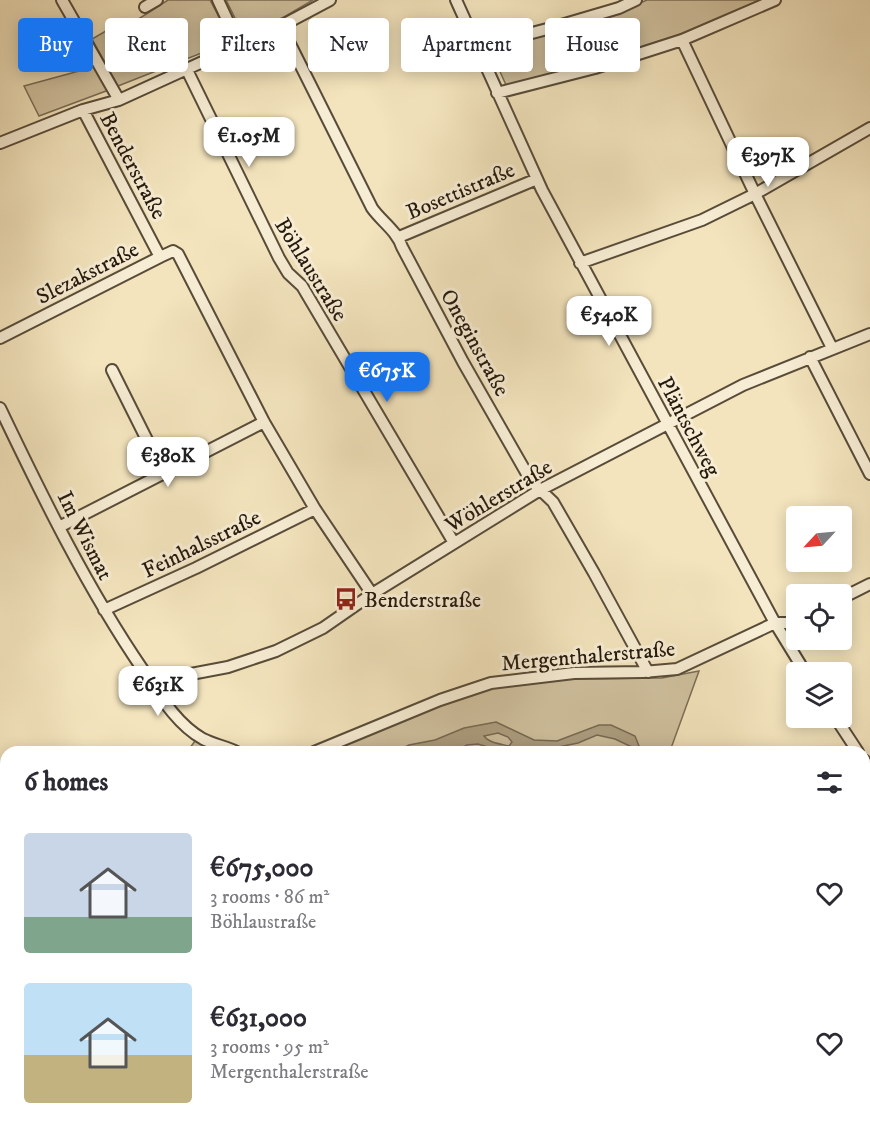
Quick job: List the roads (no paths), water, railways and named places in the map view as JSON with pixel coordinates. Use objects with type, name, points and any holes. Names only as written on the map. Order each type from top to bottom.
[{"type":"street","points":[[62,0],[119,100]]},
{"type":"street","points":[[145,7],[157,0]]},
{"type":"street","points":[[218,0],[226,18]]},
{"type":"street","points":[[296,18],[330,0]]},
{"type":"street","name":"Pläntschweg","points":[[456,0],[464,18]]},
{"type":"street","points":[[533,33],[619,8],[636,0]]},
{"type":"street","points":[[498,93],[595,68],[682,40],[775,0]]},
{"type":"street","points":[[682,40],[832,348]]},
{"type":"street","name":"Oneginstraße","points":[[296,56],[372,208],[380,220],[399,237],[402,247],[463,362],[531,481],[553,502],[648,672]]},
{"type":"street","points":[[0,143],[83,110],[119,100],[182,72]]},
{"type":"street","name":"Böhlaustraße","points":[[187,72],[279,258],[288,273],[302,286],[454,543]]},
{"type":"street","name":"Pläntschweg","points":[[489,72],[537,179],[580,263],[775,623],[799,662]]},
{"type":"street","name":"Benderstraße","points":[[83,110],[160,257]]},
{"type":"street","points":[[580,263],[702,220],[755,194],[870,128]]},
{"type":"street","name":"Bosettistraße","points":[[399,237],[537,179]]},
{"type":"street","points":[[160,257],[172,251],[178,254],[264,422],[315,509],[372,594]]},
{"type":"street","name":"Slezakstraße","points":[[0,338],[160,257]]},
{"type":"street","name":"Wöhlerstraße","points":[[146,675],[190,674],[228,667],[276,651],[323,628],[372,594],[540,490],[743,385],[870,334]]},
{"type":"street","points":[[810,357],[870,474]]},
{"type":"street","points":[[112,370],[164,474]]},
{"type":"street","name":"Im Wismat","points":[[0,408],[59,527],[104,610],[146,675]]},
{"type":"street","points":[[59,527],[264,422]]},
{"type":"street","name":"Feinhalsstraße","points":[[104,610],[196,568],[315,509]]},
{"type":"street","points":[[852,593],[870,584]]},
{"type":"street","name":"Mergenthalerstraße","points":[[329,746],[440,700],[490,683],[574,673],[648,672],[677,669],[775,623],[786,623]]},
{"type":"street","points":[[146,675],[173,713],[203,739],[221,746]]},
{"type":"street","points":[[842,728],[854,746]]},
{"type":"place","name":"Benderstraße","points":[[346,599]]}]
